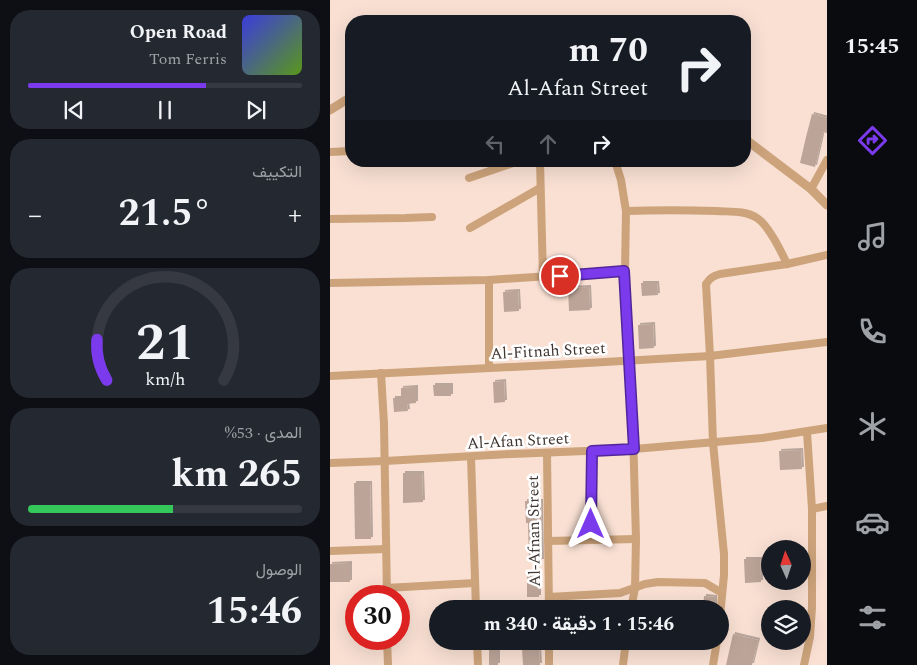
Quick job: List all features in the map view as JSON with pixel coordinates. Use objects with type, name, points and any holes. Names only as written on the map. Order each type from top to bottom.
[{"type":"street","points":[[330,110],[345,100]]},
{"type":"street","points":[[751,144],[811,189],[827,205]]},
{"type":"street","points":[[330,152],[345,151]]},
{"type":"street","points":[[811,189],[827,160]]},
{"type":"street","points":[[469,178],[501,167]]},
{"type":"street","points":[[540,167],[544,277]]},
{"type":"street","points":[[617,167],[626,211],[624,271],[634,449],[636,539],[632,600]]},
{"type":"street","points":[[470,228],[540,188]]},
{"type":"street","points":[[626,211],[677,209],[737,212],[752,215],[764,225],[787,264]]},
{"type":"street","points":[[330,219],[432,217]]},
{"type":"street","points":[[721,600],[724,554],[713,443],[706,284],[709,279],[720,274],[787,264],[827,255]]},
{"type":"street","points":[[330,283],[489,280],[624,271]]},
{"type":"street","points":[[489,280],[489,368]]},
{"type":"street","name":"Al-Fitnah Street","points":[[330,376],[710,356],[827,342]]},
{"type":"street","points":[[380,373],[384,424],[386,585]]},
{"type":"street","name":"Al-Afan Street","points":[[330,463],[385,462],[471,456],[634,449],[713,443],[827,428]]},
{"type":"street","points":[[804,665],[810,637],[812,608],[812,508],[807,432]]},
{"type":"street","points":[[591,539],[592,451]]},
{"type":"street","name":"Al-Afnan Street","points":[[547,453],[549,597]]},
{"type":"street","points":[[471,456],[476,600]]},
{"type":"street","points":[[812,508],[827,506]]},
{"type":"street","points":[[548,541],[636,539]]},
{"type":"street","points":[[330,550],[386,549]]},
{"type":"street","points":[[410,587],[475,583]]},
{"type":"street","points":[[549,597],[616,594],[650,583],[705,583],[722,593]]},
{"type":"street","points":[[387,650],[388,665]]},
{"type":"street","points":[[477,650],[478,665]]},
{"type":"street","points":[[549,650],[549,665]]},
{"type":"street","points":[[623,665],[625,650]]},
{"type":"street","points":[[713,665],[716,650]]},
{"type":"building","points":[[812,114],[827,118],[827,133],[823,132],[815,167],[800,163]]},
{"type":"building","points":[[641,283],[657,283],[658,295],[642,296]]},
{"type":"building","points":[[589,287],[590,310],[569,311],[568,288]]},
{"type":"building","points":[[518,291],[519,311],[504,312],[503,292]]},
{"type":"building","points":[[653,324],[654,348],[639,349],[638,325]]},
{"type":"building","points":[[504,381],[505,402],[494,403],[493,382]]},
{"type":"building","points":[[433,385],[451,385],[451,396],[434,396]]},
{"type":"building","points":[[416,387],[416,403],[407,404],[408,411],[394,412],[393,398],[401,398],[401,388]]},
{"type":"building","points":[[801,450],[802,469],[780,470],[779,451]]},
{"type":"building","points":[[403,473],[422,473],[423,502],[403,503]]},
{"type":"building","points":[[354,483],[370,483],[371,539],[355,539]]},
{"type":"building","points":[[525,501],[541,501],[542,561],[529,561],[528,523],[526,523]]},
{"type":"building","points":[[744,559],[760,559],[761,582],[745,583]]},
{"type":"building","points":[[350,563],[350,582],[330,582],[330,564]]},
{"type":"building","points":[[539,573],[539,597],[527,597],[527,574]]},
{"type":"building","points":[[704,596],[715,597],[715,600],[704,600]]},
{"type":"building","points":[[733,634],[758,640],[752,665],[726,665]]},
{"type":"building","points":[[489,650],[498,650],[498,665],[489,665]]},
{"type":"building","points":[[522,650],[539,650],[540,665],[523,665]]},
{"type":"route","points":[[560,276],[624,271],[634,449],[592,451],[591,524]]}]
